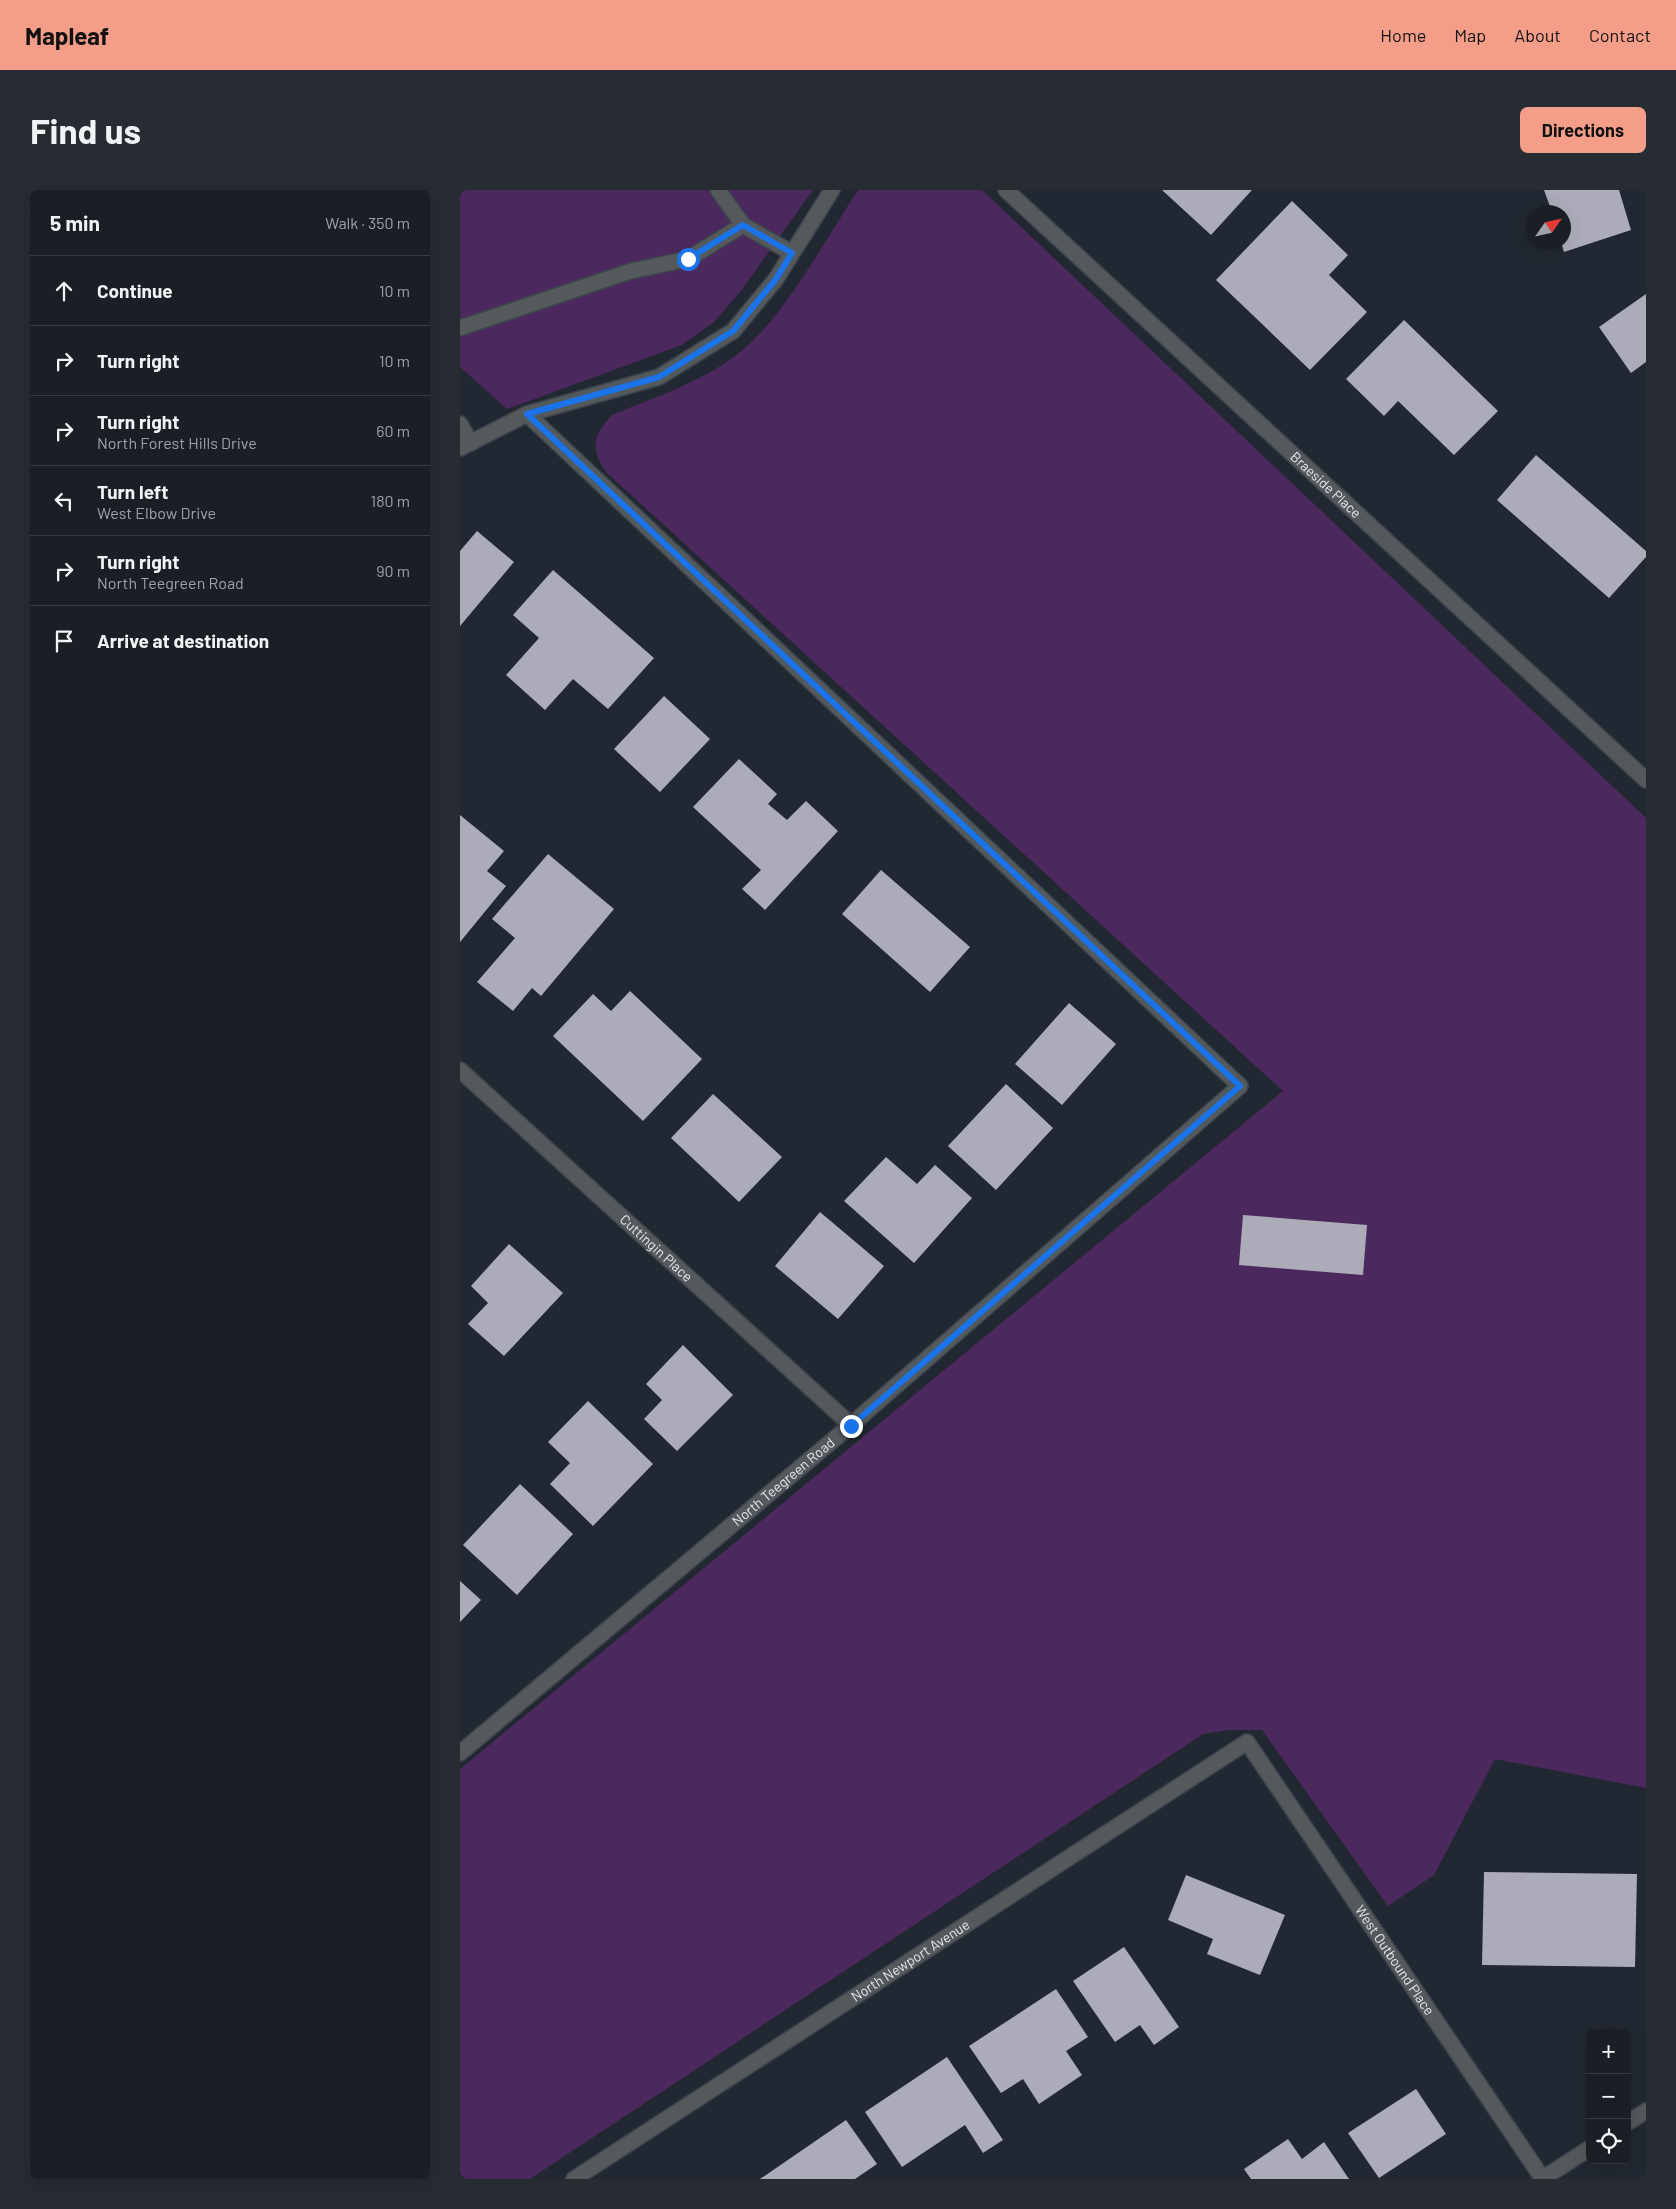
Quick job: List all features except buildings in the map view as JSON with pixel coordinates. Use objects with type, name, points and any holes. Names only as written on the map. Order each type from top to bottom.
[{"type":"street","points":[[718,190],[743,225],[792,253]]},
{"type":"street","points":[[460,424],[465,445],[527,414],[659,377],[733,331],[776,279],[832,190]]},
{"type":"street","name":"Braeside Place","points":[[1006,190],[1646,780]]},
{"type":"street","points":[[460,328],[631,271],[688,259],[743,225]]},
{"type":"street","name":"North Teegreen Road","points":[[460,1753],[851,1426],[1240,1086],[527,414]]},
{"type":"street","name":"Cuttingin Place","points":[[460,1070],[851,1426]]},
{"type":"street","name":"West Outbound Place","points":[[1247,1742],[1543,2179]]},
{"type":"street","name":"North Newport Avenue","points":[[574,2179],[1247,1742]]},
{"type":"street","points":[[1631,2120],[1646,2111]]},
{"type":"street","points":[[1543,2179],[1586,2151]]},
{"type":"shaded area","points":[[460,190],[813,190],[741,291],[714,322],[682,345],[507,409],[460,367]]},
{"type":"shaded area","points":[[858,190],[982,190],[1646,818],[1646,1788],[1495,1759],[1434,1875],[1388,1906],[1262,1730],[1229,1730],[1203,1734],[530,2179],[460,2179],[460,1769],[1283,1091],[606,472],[601,463],[596,449],[596,442],[601,429],[612,415],[699,378],[731,359],[761,332],[806,273]]},
{"type":"route","points":[[688,259],[743,225],[792,253],[776,279],[733,331],[659,377],[527,414],[1240,1086],[851,1426]]}]
